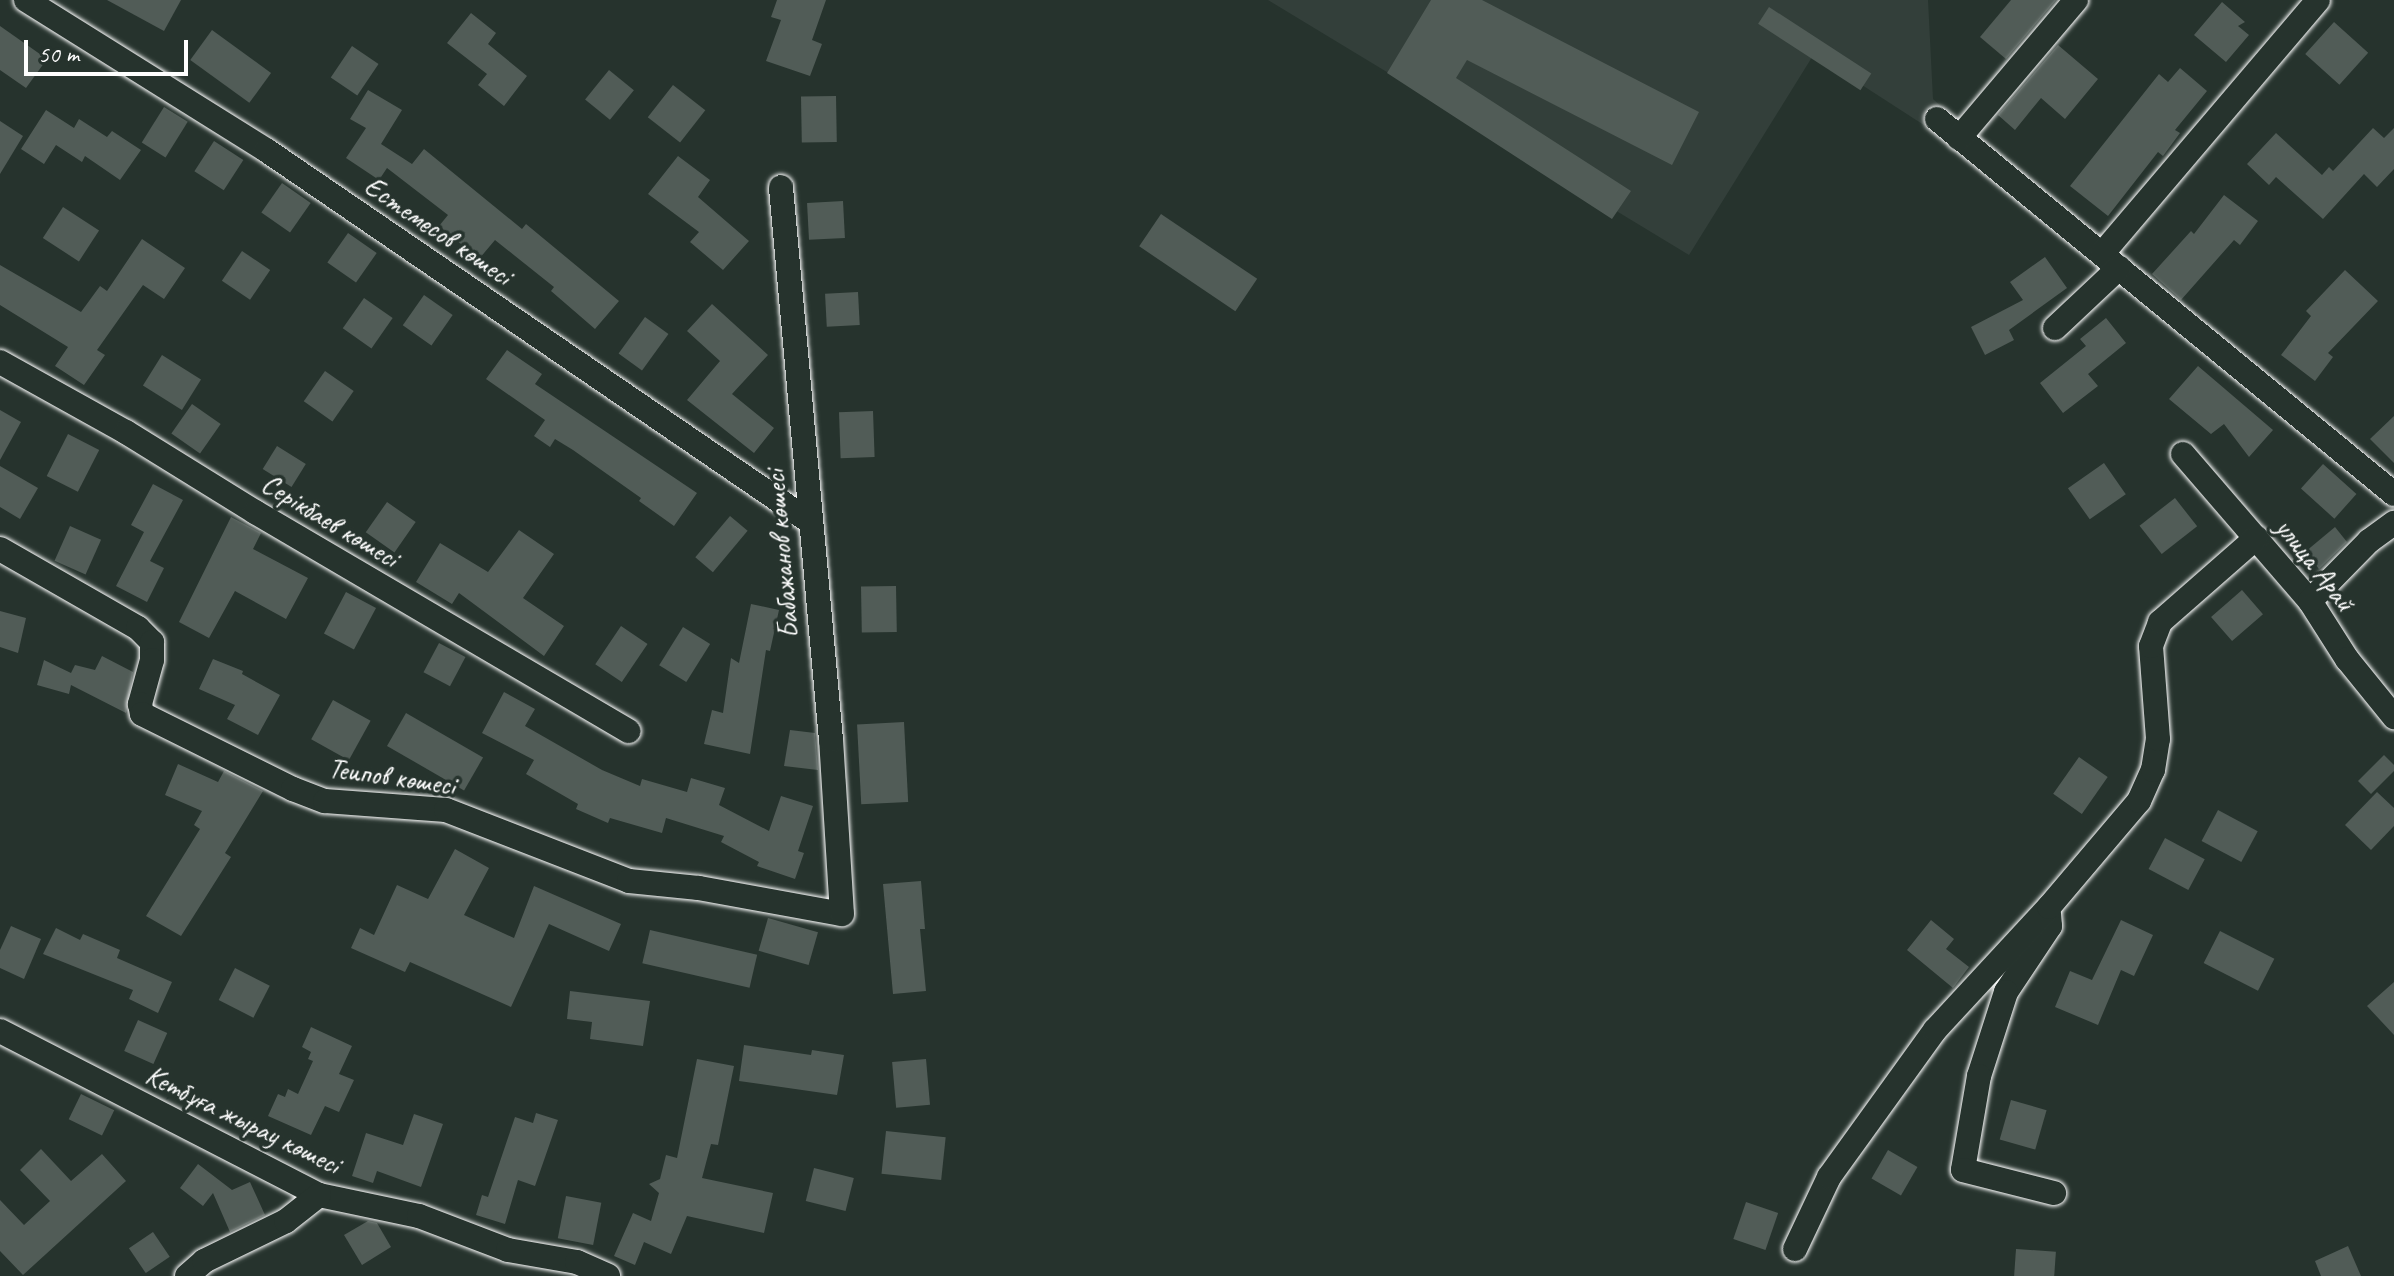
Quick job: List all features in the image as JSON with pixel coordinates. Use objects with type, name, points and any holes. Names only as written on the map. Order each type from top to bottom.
[{"type":"street","name":"Естемесов көшесі","points":[[26,0],[266,150],[809,521]]},
{"type":"street","points":[[1959,138],[2076,0]]},
{"type":"street","points":[[2055,328],[2318,0]]},
{"type":"street","points":[[1937,119],[2394,494]]},
{"type":"street","name":"Бабажанов көшесі","points":[[781,187],[831,740],[842,914]]},
{"type":"street","name":"Серікбаев көшесі","points":[[0,362],[126,432],[255,512],[629,731]]},
{"type":"street","name":"улица Арай","points":[[2183,454],[2310,601],[2347,659],[2394,717]]},
{"type":"street","points":[[2310,601],[2369,541],[2394,523]]},
{"type":"street","points":[[1795,1249],[1829,1177],[1935,1030],[2049,907],[2139,801],[2153,770],[2158,739],[2151,646],[2160,622],[2256,538]]},
{"type":"street","name":"Теипов көшесі","points":[[0,549],[138,628],[152,642],[152,660],[140,704],[142,714],[293,789],[325,801],[446,810],[629,881],[699,888],[842,914]]},
{"type":"street","points":[[2049,907],[2050,926],[2006,992],[1979,1076],[1963,1170],[2054,1193]]},
{"type":"street","name":"Кетбұға жырау көшесі","points":[[0,1031],[319,1195],[419,1216],[508,1250],[577,1262],[608,1276]]},
{"type":"street","points":[[187,1276],[204,1261],[286,1221],[319,1195]]},
{"type":"shaded area","points":[[1268,0],[1928,0],[1933,99],[1943,108],[1930,129],[1814,54],[1689,255]]},
{"type":"building","points":[[107,0],[181,0],[164,31]]},
{"type":"building","points":[[777,0],[826,0],[812,40],[822,44],[810,76],[766,61],[781,20],[771,17]]},
{"type":"building","points":[[1431,0],[1482,0],[1699,112],[1672,165],[1467,60],[1456,78],[1631,191],[1612,219],[1387,73]]},
{"type":"building","points":[[2011,0],[2056,0],[2006,59],[1980,37]]},
{"type":"building","points":[[2222,2],[2245,22],[2238,26],[2249,35],[2226,62],[2194,35]]},
{"type":"building","points":[[1769,7],[1871,73],[1860,90],[1758,24]]},
{"type":"building","points":[[471,13],[496,33],[488,44],[527,76],[504,106],[478,85],[487,74],[447,43]]},
{"type":"building","points":[[2334,22],[2368,53],[2339,85],[2305,54]]},
{"type":"building","points":[[0,26],[47,59],[26,88],[0,70]]},
{"type":"building","points":[[212,30],[271,73],[249,103],[190,60]]},
{"type":"building","points":[[2058,45],[2098,79],[2065,119],[2041,98],[2015,130],[1998,115]]},
{"type":"building","points":[[352,46],[379,64],[357,95],[331,78]]},
{"type":"building","points":[[2180,68],[2207,91],[2175,130],[2180,133],[2163,156],[2158,152],[2108,216],[2070,186],[2159,74],[2168,82]]},
{"type":"building","points":[[609,70],[634,90],[610,120],[585,100]]},
{"type":"building","points":[[673,85],[705,110],[680,143],[648,117]]},
{"type":"building","points":[[368,90],[402,110],[381,144],[412,164],[424,149],[522,229],[526,224],[619,301],[595,329],[551,291],[554,287],[495,240],[479,259],[439,226],[448,215],[387,168],[379,180],[346,158],[366,128],[350,119]]},
{"type":"building","points":[[836,96],[837,142],[802,143],[801,97]]},
{"type":"building","points":[[164,107],[188,122],[165,157],[142,143]]},
{"type":"building","points":[[46,110],[74,128],[79,119],[107,137],[112,131],[141,150],[120,180],[85,156],[82,162],[56,145],[44,164],[21,149]]},
{"type":"building","points":[[0,121],[23,136],[0,174]]},
{"type":"building","points":[[2373,128],[2384,138],[2394,128],[2394,169],[2377,187],[2364,174],[2323,219],[2276,177],[2269,185],[2247,164],[2276,133],[2322,175],[2329,167],[2333,171]]},
{"type":"building","points":[[214,141],[243,160],[224,190],[194,171]]},
{"type":"building","points":[[678,156],[710,180],[698,197],[749,241],[723,270],[690,242],[699,232],[648,194]]},
{"type":"building","points":[[282,183],[311,203],[290,233],[261,212]]},
{"type":"building","points":[[2224,195],[2258,221],[2240,245],[2234,240],[2181,300],[2152,274],[2191,231],[2194,234]]},
{"type":"building","points":[[843,201],[845,238],[809,240],[807,203]]},
{"type":"building","points":[[63,207],[99,230],[79,261],[43,238]]},
{"type":"building","points":[[1161,214],[1257,279],[1235,311],[1139,246]]},
{"type":"building","points":[[348,233],[377,253],[356,283],[327,262]]},
{"type":"building","points":[[142,239],[185,268],[164,299],[143,285],[97,350],[105,355],[84,385],[55,366],[68,347],[0,305],[0,265],[81,312],[100,286],[107,291]]},
{"type":"building","points":[[242,251],[270,270],[250,300],[222,281]]},
{"type":"building","points":[[2045,257],[2067,288],[2009,330],[2014,340],[1985,355],[1971,327],[2023,300],[2010,282]]},
{"type":"building","points":[[2345,270],[2378,301],[2328,353],[2333,357],[2315,381],[2281,355],[2311,316],[2306,311]]},
{"type":"building","points":[[858,292],[860,325],[827,327],[825,294]]},
{"type":"building","points":[[424,295],[453,315],[431,345],[403,325]]},
{"type":"building","points":[[364,298],[393,318],[371,348],[343,328]]},
{"type":"building","points":[[712,304],[768,355],[732,394],[774,428],[754,453],[687,400],[720,361],[687,331]]},
{"type":"building","points":[[645,317],[668,334],[642,370],[619,353]]},
{"type":"building","points":[[2106,318],[2126,343],[2088,374],[2098,386],[2063,413],[2040,383],[2086,346],[2080,339]]},
{"type":"building","points":[[507,350],[542,374],[535,384],[697,493],[674,526],[639,501],[641,498],[573,450],[555,439],[550,447],[534,436],[545,420],[486,379]]},
{"type":"building","points":[[162,355],[201,379],[182,410],[143,386]]},
{"type":"building","points":[[2198,366],[2273,430],[2249,457],[2224,424],[2211,434],[2169,399]]},
{"type":"building","points":[[325,371],[354,391],[332,421],[304,401]]},
{"type":"building","points":[[192,404],[221,424],[200,454],[171,433]]},
{"type":"building","points":[[0,410],[21,422],[0,460]]},
{"type":"building","points":[[873,411],[875,457],[841,458],[839,412]]},
{"type":"building","points":[[2394,416],[2394,463],[2370,439]]},
{"type":"building","points":[[68,434],[99,450],[78,492],[47,476]]},
{"type":"building","points":[[277,446],[306,464],[292,487],[263,469]]},
{"type":"building","points":[[2104,463],[2126,494],[2090,519],[2068,488]]},
{"type":"building","points":[[2323,464],[2356,494],[2334,519],[2301,489]]},
{"type":"building","points":[[0,466],[38,488],[20,519],[0,507]]},
{"type":"building","points":[[153,484],[183,500],[150,561],[164,568],[147,602],[116,586],[144,532],[131,525]]},
{"type":"building","points":[[2175,498],[2197,526],[2162,554],[2140,526]]},
{"type":"building","points":[[387,502],[416,522],[394,552],[366,532]]},
{"type":"building","points":[[730,516],[748,531],[713,572],[695,557]]},
{"type":"building","points":[[231,517],[261,533],[253,549],[308,578],[286,619],[235,591],[209,638],[179,622]]},
{"type":"building","points":[[70,526],[101,540],[86,575],[55,561]]},
{"type":"building","points":[[2335,527],[2347,542],[2319,569],[2305,552]]},
{"type":"building","points":[[519,530],[554,554],[523,598],[564,626],[544,656],[459,593],[452,604],[416,582],[440,543],[488,572]]},
{"type":"building","points":[[896,586],[897,632],[862,633],[861,587]]},
{"type":"building","points":[[2242,590],[2263,614],[2232,641],[2211,617]]},
{"type":"building","points":[[346,592],[376,608],[354,649],[324,633]]},
{"type":"building","points":[[751,604],[779,610],[770,651],[766,650],[750,754],[704,744],[712,710],[723,713],[731,658],[739,663]]},
{"type":"building","points":[[0,611],[26,618],[18,653],[0,647]]},
{"type":"building","points":[[621,626],[648,644],[622,682],[595,664]]},
{"type":"building","points":[[683,627],[710,644],[686,682],[659,665]]},
{"type":"building","points":[[439,643],[465,657],[450,686],[424,672]]},
{"type":"building","points":[[102,656],[133,672],[126,713],[71,685],[69,694],[37,685],[44,660],[71,673],[75,665],[95,670]]},
{"type":"building","points":[[213,659],[243,671],[242,674],[280,695],[258,735],[227,719],[235,705],[199,689]]},
{"type":"building","points":[[504,692],[535,709],[525,726],[602,770],[640,786],[642,779],[687,792],[691,778],[725,788],[719,805],[769,831],[781,796],[813,806],[798,851],[804,853],[795,879],[757,866],[759,862],[721,842],[724,836],[666,818],[662,833],[610,818],[608,823],[576,809],[578,804],[526,774],[534,760],[482,733]]},
{"type":"building","points":[[333,700],[371,721],[349,760],[311,739]]},
{"type":"building","points":[[406,713],[483,758],[464,790],[387,746]]},
{"type":"building","points":[[904,722],[908,802],[861,804],[857,724]]},
{"type":"building","points":[[790,730],[815,733],[818,770],[784,766]]},
{"type":"building","points":[[2384,755],[2394,765],[2394,771],[2371,794],[2358,781]]},
{"type":"building","points":[[2079,757],[2108,777],[2082,814],[2053,794]]},
{"type":"building","points":[[178,764],[218,782],[224,771],[263,791],[225,853],[231,857],[181,936],[146,916],[200,829],[194,825],[202,811],[165,795]]},
{"type":"building","points":[[2377,792],[2394,808],[2394,826],[2371,850],[2345,825]]},
{"type":"building","points":[[2218,810],[2258,831],[2241,862],[2202,841]]},
{"type":"building","points":[[2165,838],[2205,859],[2188,890],[2149,869]]},
{"type":"building","points":[[455,849],[489,868],[464,915],[514,938],[534,886],[621,924],[609,951],[549,924],[511,1007],[410,962],[405,972],[351,948],[360,928],[374,935],[397,885],[428,899]]},
{"type":"building","points":[[921,881],[925,929],[920,929],[926,991],[893,994],[883,884]]},
{"type":"building","points":[[768,918],[818,932],[809,965],[759,951]]},
{"type":"building","points":[[1931,920],[1954,939],[1946,949],[1969,967],[1953,988],[1907,950]]},
{"type":"building","points":[[2121,920],[2153,935],[2134,976],[2121,970],[2098,1025],[2055,1007],[2070,971],[2092,980]]},
{"type":"building","points":[[11,926],[41,939],[24,979],[0,968],[0,950]]},
{"type":"building","points":[[56,928],[80,940],[83,934],[120,950],[117,958],[172,982],[158,1013],[129,999],[133,990],[43,954]]},
{"type":"building","points":[[650,930],[757,955],[750,988],[642,963]]},
{"type":"building","points":[[2220,931],[2274,959],[2258,991],[2204,963]]},
{"type":"building","points":[[235,968],[270,986],[253,1018],[219,1000]]},
{"type":"building","points":[[2394,982],[2394,1035],[2367,1006]]},
{"type":"building","points":[[570,991],[650,1001],[643,1046],[590,1039],[592,1022],[567,1019]]},
{"type":"building","points":[[138,1020],[167,1033],[153,1064],[124,1051]]},
{"type":"building","points":[[311,1027],[352,1046],[339,1074],[354,1080],[339,1112],[325,1106],[311,1135],[268,1116],[278,1094],[285,1097],[288,1089],[298,1094],[313,1061],[308,1059],[311,1052],[302,1047]]},
{"type":"building","points":[[744,1045],[811,1055],[812,1050],[844,1055],[837,1095],[739,1081]]},
{"type":"building","points":[[697,1059],[734,1066],[718,1145],[711,1144],[702,1178],[773,1193],[764,1233],[687,1216],[671,1254],[644,1242],[635,1265],[614,1256],[633,1213],[651,1221],[659,1193],[649,1184],[660,1179],[666,1155],[677,1158]]},
{"type":"building","points":[[926,1059],[930,1105],[896,1108],[892,1062]]},
{"type":"building","points":[[81,1094],[114,1110],[102,1135],[69,1119]]},
{"type":"building","points":[[2011,1100],[2047,1110],[2035,1150],[2000,1139]]},
{"type":"building","points":[[536,1113],[558,1120],[535,1186],[518,1180],[505,1224],[476,1215],[482,1195],[488,1197],[515,1117],[533,1123]]},
{"type":"building","points":[[414,1114],[443,1124],[421,1187],[377,1171],[373,1183],[352,1176],[366,1133],[403,1145]]},
{"type":"building","points":[[886,1131],[946,1137],[941,1180],[882,1174]]},
{"type":"building","points":[[41,1149],[71,1181],[102,1154],[126,1181],[23,1275],[0,1251],[0,1200],[24,1225],[50,1201],[20,1170]]},
{"type":"building","points":[[1888,1150],[1917,1167],[1901,1196],[1872,1179]]},
{"type":"building","points":[[198,1164],[232,1190],[250,1182],[265,1215],[230,1232],[213,1193],[203,1206],[180,1188]]},
{"type":"building","points":[[814,1168],[854,1178],[846,1211],[806,1201]]},
{"type":"building","points":[[566,1196],[601,1203],[593,1245],[558,1238]]},
{"type":"building","points":[[1746,1202],[1778,1213],[1765,1250],[1733,1239]]},
{"type":"building","points":[[368,1221],[377,1223],[391,1247],[362,1265],[344,1235]]},
{"type":"building","points":[[153,1232],[170,1257],[146,1273],[129,1248]]},
{"type":"building","points":[[2348,1246],[2361,1276],[2321,1276],[2315,1261]]},
{"type":"building","points":[[2016,1249],[2056,1252],[2054,1276],[2014,1276]]}]
